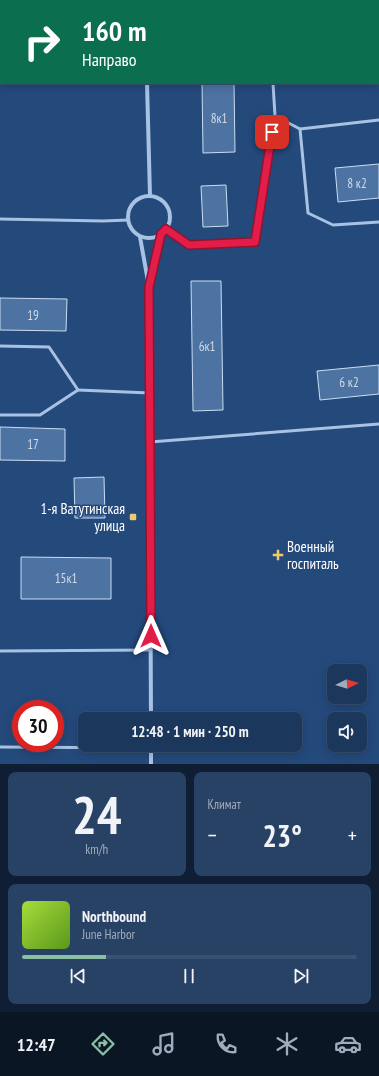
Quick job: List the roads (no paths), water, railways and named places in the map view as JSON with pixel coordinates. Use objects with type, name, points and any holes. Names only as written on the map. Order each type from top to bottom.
[{"type":"street","points":[[147,84],[150,196]]},
{"type":"street","points":[[150,196],[163,202],[168,208],[170,215],[166,229],[155,238],[140,237],[134,233],[128,220],[128,212],[136,200],[150,196]]},
{"type":"street","points":[[149,287],[161,234]]},
{"type":"street","points":[[140,237],[149,287],[151,712]]},
{"type":"street","points":[[151,752],[151,764]]},
{"type":"lane","points":[[166,229],[189,245],[255,242],[275,116],[273,84]]},
{"type":"lane","points":[[275,116],[300,129],[379,120]]},
{"type":"lane","points":[[300,129],[308,213],[333,226],[379,222]]},
{"type":"lane","points":[[0,219],[128,220]]},
{"type":"lane","points":[[0,346],[49,347],[78,390]]},
{"type":"lane","points":[[0,415],[40,415],[78,390],[150,392]]},
{"type":"lane","points":[[150,442],[379,424]]},
{"type":"lane","points":[[0,651],[151,650]]},
{"type":"lane","points":[[0,747],[78,746]]},
{"type":"place","name":"1-я Ватутинская улица","points":[[133,517]]},
{"type":"place","name":"Военный госпиталь","points":[[278,555]]}]
